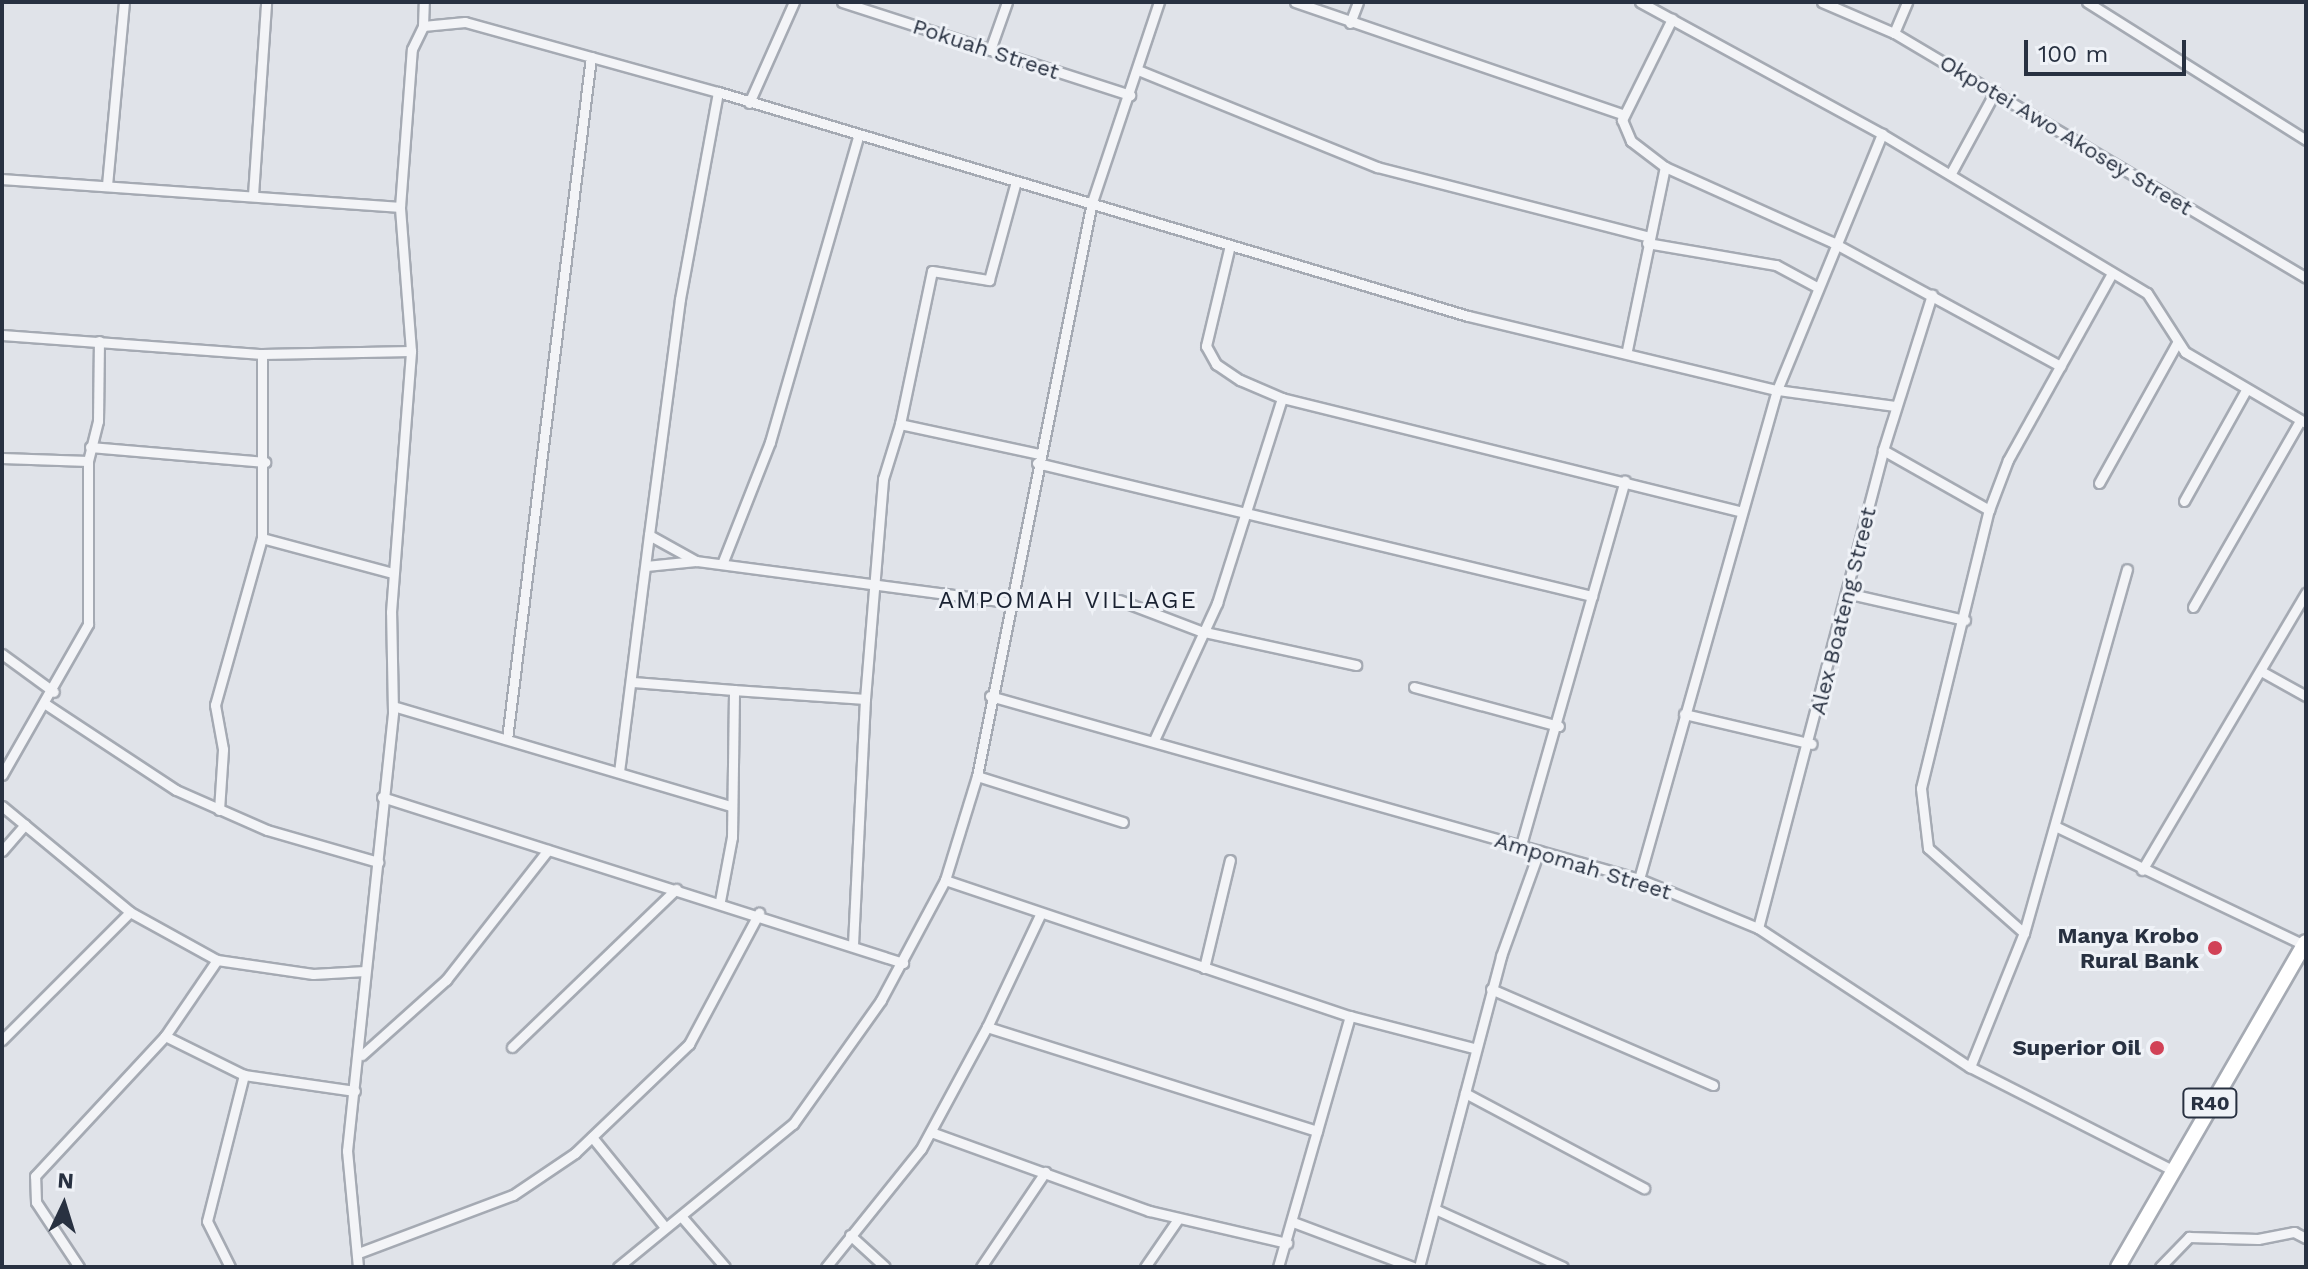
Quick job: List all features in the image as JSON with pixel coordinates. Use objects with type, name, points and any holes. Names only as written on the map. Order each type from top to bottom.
[{"type":"main road","name":"R40","points":[[2118,1267],[2305,943]]},
{"type":"street","points":[[107,185],[124,2]]},
{"type":"street","points":[[253,195],[266,2]]},
{"type":"street","points":[[358,1267],[361,1252],[346,1180],[362,1055],[365,971],[393,706],[393,573],[411,351],[400,207],[412,49],[423,26],[424,2]]},
{"type":"street","points":[[749,103],[794,2]]},
{"type":"street","name":"Pokuah Street","points":[[842,2],[860,5],[1130,95]]},
{"type":"street","points":[[990,50],[1007,2]]},
{"type":"street","points":[[618,1267],[793,1124],[903,963],[945,880],[977,776],[1006,602],[1092,202],[1159,2]]},
{"type":"street","points":[[1295,2],[1623,114]]},
{"type":"street","points":[[1350,23],[1358,2]]},
{"type":"street","points":[[1640,2],[1951,173],[2147,293],[2177,343],[2246,390],[2303,422],[2193,607]]},
{"type":"street","name":"Okpotei Awo Akosey Street","points":[[1822,2],[1894,33],[2306,278]]},
{"type":"street","points":[[1894,33],[1907,2]]},
{"type":"street","points":[[2087,2],[2306,140]]},
{"type":"street","points":[[1672,19],[1623,114],[1631,141],[1665,167],[1832,242],[2060,366]]},
{"type":"street","points":[[423,26],[465,22],[718,92],[1015,185],[1092,202],[1468,316],[1627,350],[1777,390],[1896,406]]},
{"type":"street","points":[[507,739],[591,57]]},
{"type":"street","points":[[1138,70],[1377,167],[1648,240],[1776,265],[1815,286]]},
{"type":"street","points":[[619,772],[680,299],[718,92]]},
{"type":"street","points":[[1951,173],[1995,92]]},
{"type":"street","points":[[1639,879],[1738,511],[1777,390],[1832,242],[1882,134]]},
{"type":"street","points":[[722,564],[770,442],[858,138]]},
{"type":"street","points":[[1627,350],[1665,167]]},
{"type":"street","points":[[2,179],[400,207]]},
{"type":"street","points":[[853,943],[871,581],[883,479],[900,424],[932,271],[989,280],[1015,185]]},
{"type":"street","points":[[1230,245],[1208,352],[1240,380],[1282,398],[1738,511]]},
{"type":"street","points":[[2024,933],[1960,882],[1923,833],[1921,788],[1965,620],[1989,510],[2060,366],[2112,273]]},
{"type":"street","name":"Alex Boateng Street","points":[[1758,928],[1812,744],[1883,450],[1932,295]]},
{"type":"street","points":[[2,335],[262,354],[411,351]]},
{"type":"street","points":[[2,775],[47,705],[90,615],[88,461],[99,341]]},
{"type":"street","points":[[2099,483],[2177,343]]},
{"type":"street","points":[[219,810],[223,749],[215,705],[262,538],[265,462],[262,354]]},
{"type":"street","points":[[2184,501],[2246,390]]},
{"type":"street","points":[[1155,738],[1200,631],[1217,603],[1282,398]]},
{"type":"street","points":[[900,424],[1246,507],[1592,596]]},
{"type":"street","points":[[90,447],[265,462]]},
{"type":"street","points":[[1883,450],[1989,510]]},
{"type":"street","points":[[2,458],[88,461]]},
{"type":"street","points":[[1521,845],[1559,726],[1625,481]]},
{"type":"street","points":[[649,535],[696,561]]},
{"type":"street","points":[[262,538],[393,573]]},
{"type":"street","points":[[646,566],[696,561],[871,581],[1006,602]]},
{"type":"street","points":[[1970,1067],[2024,933],[2057,827],[2127,569]]},
{"type":"street","points":[[1846,593],[1965,620]]},
{"type":"street","points":[[2142,870],[2306,593]]},
{"type":"street","points":[[1119,600],[1200,631],[1356,665]]},
{"type":"street","points":[[2,654],[54,692]]},
{"type":"street","points":[[2261,671],[2306,696]]},
{"type":"street","points":[[633,682],[865,699]]},
{"type":"street","points":[[1414,687],[1559,726]]},
{"type":"street","points":[[720,901],[731,806],[734,690]]},
{"type":"street","name":"Ampomah Street","points":[[990,696],[1155,738],[1639,879],[1758,928],[1970,1067],[2172,1170]]},
{"type":"street","points":[[47,705],[156,780],[219,810],[378,862]]},
{"type":"street","points":[[393,706],[731,806]]},
{"type":"street","points":[[1684,714],[1812,744]]},
{"type":"street","points":[[977,776],[1123,822]]},
{"type":"street","points":[[382,797],[759,913],[853,943],[903,963]]},
{"type":"street","points":[[2,806],[130,912],[217,960],[313,974],[365,971]]},
{"type":"street","points":[[2,851],[25,825]]},
{"type":"street","points":[[2057,827],[2142,870],[2305,943]]},
{"type":"street","points":[[362,1055],[446,980],[548,850]]},
{"type":"street","points":[[1293,1222],[1416,1267],[1437,1210],[1474,1048],[1491,989],[1539,851]]},
{"type":"street","points":[[1204,968],[1230,860]]},
{"type":"street","points":[[945,880],[1039,917],[1350,1016],[1474,1048]]},
{"type":"street","points":[[512,1047],[676,889]]},
{"type":"street","points":[[2,1040],[130,912]]},
{"type":"street","points":[[361,1252],[513,1195],[592,1137],[689,1044],[759,913]]},
{"type":"street","points":[[826,1267],[931,1132],[987,1027],[1039,917]]},
{"type":"street","points":[[79,1267],[36,1202],[35,1176],[165,1036],[217,960]]},
{"type":"street","points":[[1491,989],[1713,1085]]},
{"type":"street","points":[[1278,1267],[1350,1016]]},
{"type":"street","points":[[987,1027],[1317,1131]]},
{"type":"street","points":[[165,1036],[244,1075],[355,1091]]},
{"type":"street","points":[[230,1267],[207,1221],[244,1075]]},
{"type":"street","points":[[1465,1093],[1644,1188]]},
{"type":"street","points":[[931,1132],[1178,1219],[1287,1243]]},
{"type":"street","points":[[592,1137],[665,1227]]},
{"type":"street","points":[[981,1267],[1045,1172]]},
{"type":"street","points":[[1437,1210],[1560,1266]]},
{"type":"street","points":[[681,1216],[725,1267]]},
{"type":"street","points":[[1145,1267],[1178,1219]]},
{"type":"street","points":[[2160,1267],[2189,1237],[2258,1239],[2294,1232],[2306,1238]]},
{"type":"street","points":[[850,1235],[885,1267]]},
{"type":"place","name":"Manya Krobo Rural Bank","points":[[2215,948]]},
{"type":"place","name":"Superior Oil","points":[[2157,1048]]},
{"type":"district","name":"AMPOMAH VILLAGE","points":[[1068,601]]}]
